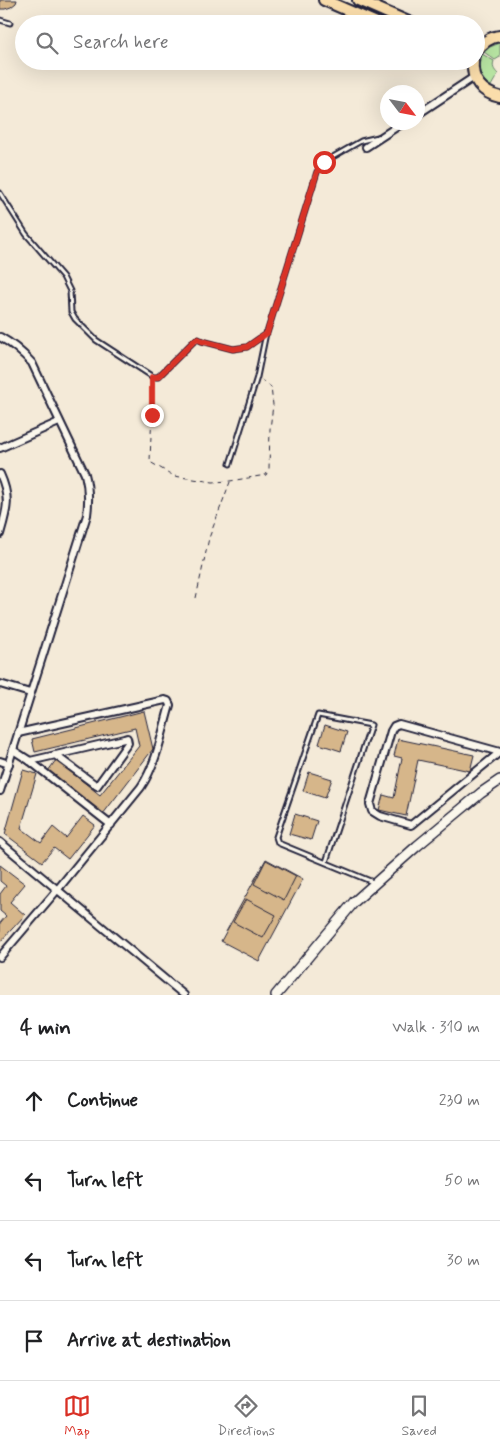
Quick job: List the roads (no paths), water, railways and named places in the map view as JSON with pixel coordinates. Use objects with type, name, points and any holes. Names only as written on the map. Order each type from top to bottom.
[{"type":"main road","points":[[324,0],[358,15]]},
{"type":"main road","points":[[358,0],[392,15]]},
{"type":"main road","points":[[485,42],[500,36]]},
{"type":"main road","points":[[473,70],[478,85],[492,96],[500,97]]},
{"type":"main road","points":[[276,995],[354,902],[417,846],[481,793],[500,780]]},
{"type":"street","points":[[425,108],[472,70]]},
{"type":"street","points":[[366,147],[392,130]]},
{"type":"street","points":[[0,337],[12,343],[32,363],[84,474],[89,500],[87,515],[0,791]]},
{"type":"street","points":[[0,448],[59,422]]},
{"type":"street","points":[[0,474],[8,496],[8,506],[0,534]]},
{"type":"street","points":[[0,684],[30,694]]},
{"type":"street","points":[[0,957],[111,825],[148,777],[170,705],[165,700],[18,733]]},
{"type":"street","points":[[399,724],[500,752],[411,824],[380,816],[372,811],[370,804],[394,726],[399,724]]},
{"type":"street","points":[[30,761],[55,755],[124,739],[127,738],[128,743],[96,786],[55,755]]},
{"type":"street","points":[[13,750],[30,761],[111,825]]},
{"type":"street","points":[[0,761],[9,764]]},
{"type":"street","points":[[0,842],[184,995]]},
{"type":"lane","points":[[0,20],[10,23]]},
{"type":"lane","points":[[230,464],[257,376],[267,333],[317,172],[324,162],[361,141],[383,136]]},
{"type":"lane","points":[[0,193],[26,234],[64,276],[70,291],[71,312],[75,319],[96,340],[152,377],[158,377],[198,339],[233,349],[247,347],[267,333]]},
{"type":"lane","points":[[326,862],[371,725],[318,715],[276,837],[278,843],[375,883]]}]
